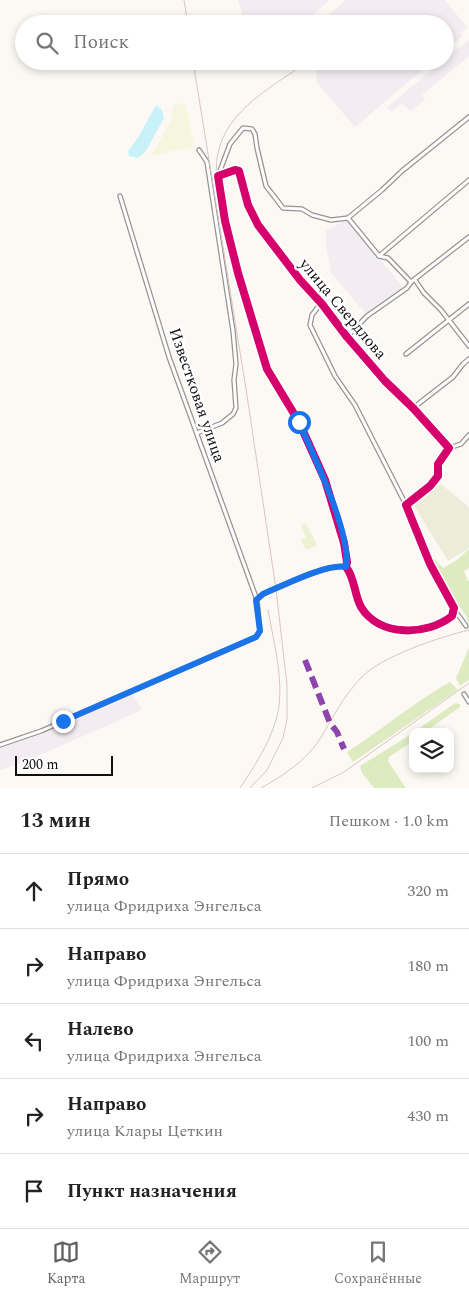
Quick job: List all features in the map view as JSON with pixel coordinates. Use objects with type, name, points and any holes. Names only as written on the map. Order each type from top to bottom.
[{"type":"street","points":[[454,608],[452,616],[445,622],[405,630],[386,628],[368,616],[356,598],[350,572],[346,567],[344,543],[325,480],[299,422],[267,369],[238,273],[225,221],[218,176],[230,144],[243,128],[252,129],[255,134],[266,186],[283,208],[302,209],[312,215],[331,220],[348,218],[469,117]]},
{"type":"street","points":[[197,433],[222,423],[233,414],[236,408],[234,380],[236,364],[233,331],[207,162],[198,150]]},
{"type":"street","name":"улица Свердлова","points":[[218,176],[236,170],[240,171],[248,205],[258,225],[347,337],[385,381],[413,408],[449,448]]},
{"type":"street","points":[[378,256],[469,180]]},
{"type":"street","name":"Известковая улица","points":[[0,745],[40,731],[192,666],[256,637],[260,631],[256,600],[169,357],[120,196]]},
{"type":"street","points":[[348,218],[378,256],[388,258],[441,310],[448,322],[469,346]]},
{"type":"street","points":[[347,337],[367,316],[407,288],[413,281],[469,237]]},
{"type":"street","name":"улица Свердлова","points":[[321,303],[312,315],[310,325],[335,376],[355,405],[406,506]]},
{"type":"street","points":[[406,354],[469,304]]},
{"type":"street","points":[[413,408],[453,377],[469,359]]},
{"type":"street","points":[[466,626],[430,564],[406,506],[430,486],[438,476],[438,464],[449,448],[461,444],[469,435]]},
{"type":"street","points":[[256,600],[263,594],[302,578],[340,566],[346,567]]},
{"type":"street","points":[[464,694],[469,702]]},
{"type":"shaded area","points":[[238,0],[329,0],[313,15],[243,15]]},
{"type":"shaded area","points":[[346,0],[445,0],[467,27],[461,33],[463,36],[454,43],[454,15],[329,15]]},
{"type":"shaded area","points":[[469,40],[469,56],[454,68],[454,52]]},
{"type":"shaded area","points":[[317,70],[422,70],[355,127],[316,82]]},
{"type":"shaded area","points":[[432,70],[452,70],[422,95],[425,100],[411,111],[402,103],[391,112],[387,107]]},
{"type":"shaded area","points":[[347,219],[403,287],[367,315],[331,273],[326,244],[326,231]]},
{"type":"shaded area","points":[[132,693],[142,710],[22,763],[0,770],[0,747],[23,740]]},
{"type":"green space","points":[[185,103],[195,148],[181,149],[151,156],[171,121],[174,105]]},
{"type":"green space","points":[[441,484],[469,507],[469,548],[448,561],[413,504]]},
{"type":"green space","points":[[306,523],[317,545],[306,550],[301,540],[306,537],[301,526]]},
{"type":"green space","points":[[469,549],[469,568],[464,571],[469,581],[469,625],[466,616],[436,572],[430,554],[443,568],[457,560]]},
{"type":"green space","points":[[469,648],[469,680],[460,686],[456,678]]},
{"type":"green space","points":[[450,682],[458,690],[353,762],[347,752]]},
{"type":"green space","points":[[455,703],[460,704],[460,707],[431,728],[420,728]]},
{"type":"green space","points":[[409,735],[409,744],[389,757],[388,761],[406,788],[374,788],[362,773],[360,766]]},
{"type":"water","points":[[156,105],[162,110],[164,118],[146,151],[138,158],[129,156],[128,151],[138,138]]},
{"type":"railway","points":[[184,0],[186,15]]},
{"type":"railway","points":[[194,70],[246,389],[276,589],[287,685],[287,719],[283,738],[267,770],[250,788]]},
{"type":"railway","points":[[216,173],[218,153],[223,137],[231,123],[254,100],[296,70]]},
{"type":"railway","points":[[240,788],[265,747],[273,729],[279,707],[278,665],[268,610]]},
{"type":"railway","points":[[261,788],[287,772],[310,752],[346,697],[368,672],[380,663],[410,649],[469,630]]},
{"type":"railway","points":[[312,788],[344,772],[469,683]]},
{"type":"marked path","points":[[305,660],[330,723],[337,732],[344,749]]},
{"type":"cycle path","points":[[235,170],[239,171],[248,205],[258,225],[300,280],[385,381],[413,408],[449,448],[438,464],[438,476],[430,486],[406,505],[430,564],[454,608],[452,616],[442,623],[417,630],[391,628],[379,624],[369,617],[361,607],[351,576],[346,567],[344,543],[325,480],[299,422],[267,369],[238,273],[225,221],[218,176],[235,170]]},
{"type":"route","points":[[63,721],[256,637],[260,631],[256,600],[263,594],[328,569],[340,566],[346,567],[347,562],[340,525],[325,480],[299,422]]}]
